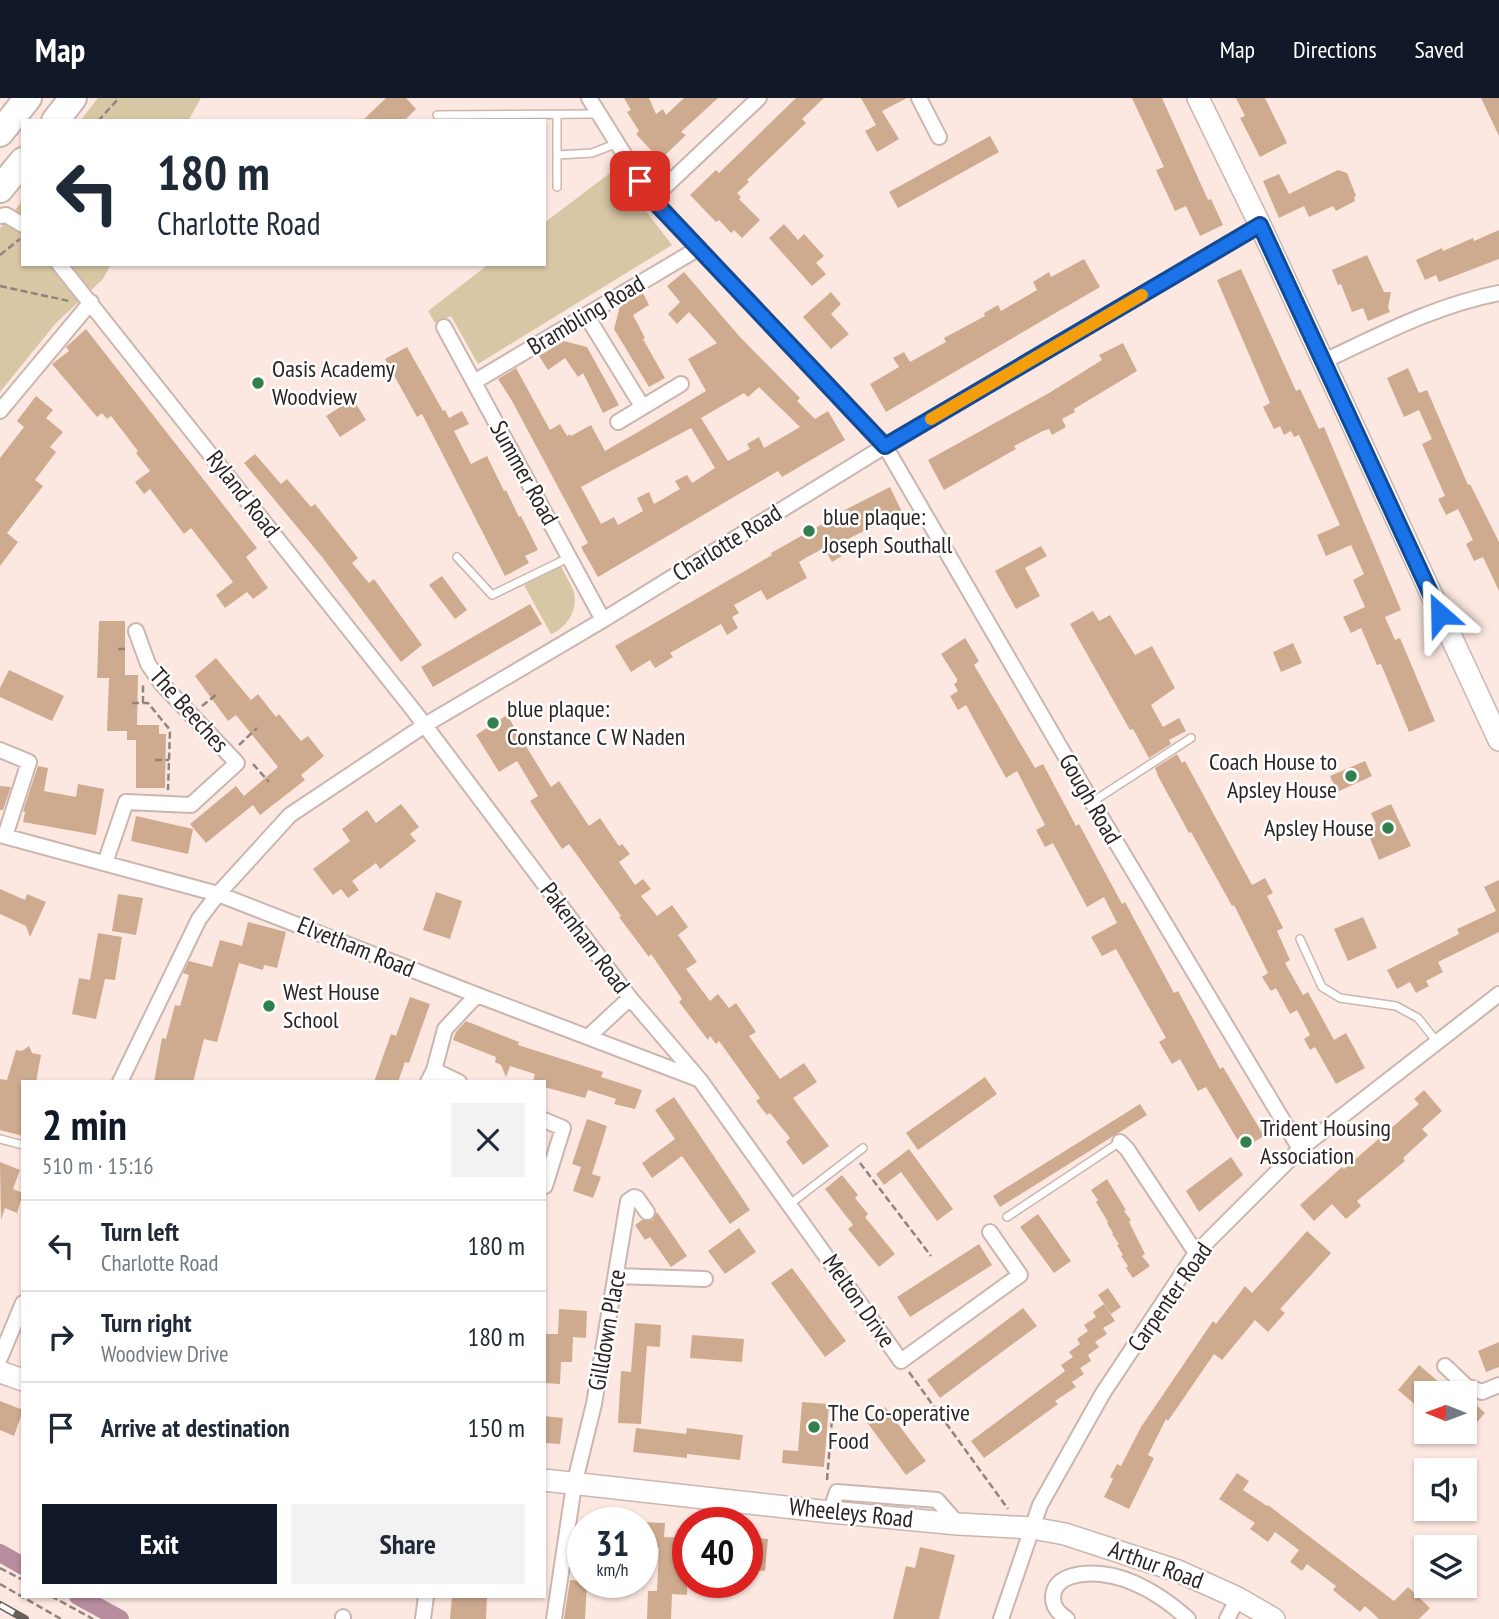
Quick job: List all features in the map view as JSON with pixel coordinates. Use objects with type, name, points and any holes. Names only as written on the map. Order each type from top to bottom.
[{"type":"highway","points":[[0,133],[28,98]]},
{"type":"highway","points":[[57,119],[73,98]]},
{"type":"highway","points":[[0,189],[21,163]]},
{"type":"street","name":"Gough Road","points":[[589,98],[615,144],[652,199],[885,446],[1092,803],[1300,1149]]},
{"type":"street","points":[[652,199],[759,98]]},
{"type":"street","points":[[919,98],[939,137]]},
{"type":"street","points":[[1198,98],[1260,225],[1499,740]]},
{"type":"street","points":[[0,216],[6,215],[21,224]]},
{"type":"street","name":"Charlotte Road","points":[[121,1080],[199,919],[218,894],[290,815],[425,725],[603,620],[885,446],[1260,225]]},
{"type":"street","name":"Brambling Road","points":[[474,382],[699,248]]},
{"type":"street","name":"Ryland Road","points":[[61,266],[425,725]]},
{"type":"street","points":[[1322,362],[1421,315],[1465,299],[1499,293]]},
{"type":"street","points":[[0,411],[91,302]]},
{"type":"street","points":[[586,315],[642,406]]},
{"type":"street","name":"Summer Road","points":[[444,327],[603,620]]},
{"type":"street","points":[[618,422],[681,384]]},
{"type":"street","name":"The Beeches","points":[[105,863],[126,802],[191,805],[233,759],[161,683],[148,664],[136,631]]},
{"type":"street","name":"Pakenham Road","points":[[425,725],[630,998],[700,1080],[748,1149]]},
{"type":"street","name":"Elvetham Road","points":[[0,750],[29,762],[2,835],[218,894],[700,1080]]},
{"type":"street","name":"Carpenter Road","points":[[1001,1619],[1027,1527],[1103,1393],[1196,1253],[1300,1149],[1499,994]]},
{"type":"street","points":[[449,1080],[431,1076],[445,1029],[477,995]]},
{"type":"street","points":[[588,1037],[630,998]]},
{"type":"street","points":[[546,1121],[563,1128],[546,1183]]},
{"type":"street","points":[[1120,1142],[1196,1253]]},
{"type":"street","name":"Melton Drive","points":[[748,1149],[901,1361],[1020,1275],[990,1232]]},
{"type":"street","name":"Gilldown Place","points":[[554,1619],[574,1485],[594,1404],[628,1201],[637,1198],[647,1212]]},
{"type":"street","points":[[616,1276],[705,1279]]},
{"type":"street","points":[[0,1359],[21,1308]]},
{"type":"street","points":[[1445,1366],[1466,1386],[1482,1392],[1499,1385]]},
{"type":"street","points":[[0,1371],[21,1379]]},
{"type":"street","name":"Wheeleys Road","points":[[546,1480],[958,1524],[1027,1527]]},
{"type":"street","name":"Arthur Road","points":[[1027,1527],[1065,1534],[1178,1570],[1238,1598],[1274,1619]]},
{"type":"street","points":[[1067,1619],[1057,1612],[1053,1601],[1054,1588],[1062,1580],[1088,1574],[1103,1574],[1140,1586],[1170,1603],[1188,1619]]},
{"type":"street","points":[[423,1619],[426,1598]]},
{"type":"street","points":[[1227,1619],[1238,1598]]},
{"type":"lane","points":[[557,114],[557,187]]},
{"type":"lane","points":[[437,115],[598,114]]},
{"type":"lane","points":[[557,155],[592,153],[615,144]]},
{"type":"lane","points":[[457,557],[492,595],[570,557]]},
{"type":"lane","points":[[1092,803],[1191,738]]},
{"type":"lane","points":[[1300,939],[1322,987],[1340,998],[1396,1006],[1418,1018],[1437,1042]]},
{"type":"lane","points":[[0,1139],[21,1144]]},
{"type":"lane","points":[[1007,1217],[1120,1142]]},
{"type":"lane","points":[[790,1204],[863,1148]]},
{"type":"path","points":[[100,119],[119,98]]},
{"type":"path","points":[[0,256],[21,239]]},
{"type":"path","points":[[0,286],[73,302],[91,302]]},
{"type":"path","points":[[132,703],[148,703],[170,730],[168,804]]},
{"type":"path","points":[[233,759],[257,728]]},
{"type":"path","points":[[233,759],[249,759],[269,782]]},
{"type":"path","points":[[155,760],[169,760]]},
{"type":"path","points":[[854,1155],[931,1256]]},
{"type":"path","points":[[901,1361],[1027,1527]]},
{"type":"path","points":[[827,1511],[832,1419]]},
{"type":"path","points":[[0,1568],[21,1579]]},
{"type":"path","points":[[0,1584],[21,1596]]},
{"type":"path","points":[[24,1598],[61,1619]]},
{"type":"path","points":[[55,1598],[93,1619]]},
{"type":"shaded area","points":[[98,98],[201,98],[189,119],[82,119]]},
{"type":"shaded area","points":[[614,170],[672,245],[478,364],[451,316],[435,323],[428,311],[486,266],[546,266],[546,221]]},
{"type":"shaded area","points":[[21,202],[21,266],[110,266],[103,279],[56,323],[0,392],[0,228]]},
{"type":"shaded area","points":[[561,566],[575,599],[570,618],[551,634],[524,585]]},
{"type":"building","points":[[386,98],[406,98],[416,109],[406,119],[364,119]]},
{"type":"building","points":[[624,98],[649,98],[656,114],[663,109],[666,115],[684,98],[718,98],[681,132],[686,135],[660,160],[636,134],[639,131],[627,112],[631,110]]},
{"type":"building","points":[[796,98],[824,98],[802,119],[806,123],[737,193],[741,197],[739,199],[760,220],[742,238],[734,230],[731,233],[719,220],[716,222],[690,195],[716,170],[719,173]]},
{"type":"building","points":[[861,98],[907,98],[882,111],[899,139],[877,152],[865,131],[876,125]]},
{"type":"building","points":[[1132,98],[1162,98],[1208,200],[1211,199],[1223,225],[1200,236],[1186,206],[1175,211],[1156,170],[1164,167]]},
{"type":"building","points":[[1236,98],[1265,98],[1287,143],[1260,157],[1240,118],[1245,116]]},
{"type":"building","points":[[1481,98],[1499,98],[1499,136]]},
{"type":"building","points":[[990,136],[999,152],[898,208],[889,192]]},
{"type":"building","points":[[1338,170],[1347,173],[1356,196],[1355,201],[1336,211],[1333,206],[1309,217],[1304,206],[1279,218],[1263,181],[1279,174],[1289,194]]},
{"type":"building","points":[[784,224],[798,240],[804,234],[824,256],[816,263],[826,274],[812,286],[769,238]]},
{"type":"building","points":[[1499,230],[1499,259],[1439,282],[1436,275],[1425,280],[1416,260],[1442,248],[1443,251]]},
{"type":"building","points":[[1367,255],[1384,292],[1391,292],[1388,307],[1390,312],[1368,321],[1363,308],[1352,312],[1341,284],[1338,285],[1332,270]]},
{"type":"building","points":[[1084,259],[1100,287],[886,412],[870,384],[899,367],[893,358],[904,352],[910,362],[946,342],[944,338],[985,316],[984,313],[998,305],[1001,311],[1037,290],[1033,282],[1049,272],[1051,277]]},
{"type":"building","points":[[1241,269],[1296,391],[1300,389],[1319,429],[1324,427],[1401,610],[1385,617],[1395,640],[1400,638],[1435,721],[1409,732],[1381,664],[1377,665],[1361,628],[1351,633],[1343,617],[1365,607],[1353,580],[1364,574],[1351,545],[1326,556],[1317,535],[1340,525],[1299,435],[1294,437],[1291,431],[1284,435],[1280,426],[1274,429],[1263,407],[1270,403],[1217,280]]},
{"type":"building","points":[[684,272],[740,337],[800,398],[797,401],[815,419],[828,411],[845,440],[782,477],[778,471],[598,577],[581,547],[588,543],[498,379],[516,368],[550,430],[560,424],[567,436],[571,436],[591,425],[605,451],[706,391],[688,359],[717,343],[689,312],[677,324],[668,314],[680,302],[667,286]],"holes":[[[759,387],[800,427],[764,448],[759,437],[747,444],[750,449],[728,461],[701,418],[744,393],[748,397]],[[691,428],[715,468],[692,483],[687,475],[675,481],[680,489],[654,504],[649,492],[637,498],[643,511],[618,525],[614,517],[601,524],[581,487]]]},
{"type":"building","points":[[831,292],[841,304],[831,314],[849,334],[831,349],[803,317]]},
{"type":"building","points":[[643,293],[649,305],[633,315],[665,378],[649,387],[614,329],[620,306]]},
{"type":"building","points":[[86,329],[257,548],[246,557],[268,588],[253,599],[247,592],[225,608],[216,595],[233,582],[191,528],[184,534],[150,489],[144,494],[135,482],[150,471],[136,453],[138,451],[111,416],[107,419],[102,413],[97,417],[52,364],[69,351],[66,347]]},
{"type":"building","points":[[564,341],[587,347],[619,405],[603,413],[583,373],[578,377],[565,358],[548,370],[539,356]]},
{"type":"building","points":[[1123,343],[1137,371],[1074,409],[1075,412],[1062,419],[1066,427],[1052,435],[1049,429],[1043,431],[944,490],[928,460],[1049,393],[1102,360],[1099,355]]},
{"type":"building","points":[[407,347],[449,418],[462,411],[469,424],[454,431],[471,464],[487,456],[538,550],[525,556],[529,563],[505,576],[422,414],[417,417],[385,359]]},
{"type":"building","points":[[1408,368],[1419,393],[1427,390],[1468,485],[1470,484],[1499,542],[1499,591],[1483,557],[1474,561],[1466,544],[1473,540],[1458,509],[1446,515],[1438,499],[1445,496],[1422,444],[1432,439],[1419,410],[1404,417],[1387,378]]},
{"type":"building","points":[[36,396],[53,410],[46,418],[63,432],[50,447],[56,452],[35,480],[43,486],[7,533],[18,542],[0,566],[0,458],[24,427],[17,421]]},
{"type":"building","points":[[353,399],[366,420],[340,437],[326,416]]},
{"type":"building","points":[[255,454],[281,484],[287,479],[311,507],[315,504],[358,558],[352,563],[369,583],[374,579],[422,645],[401,662],[322,557],[244,463]]},
{"type":"building","points":[[890,487],[902,512],[836,545],[842,556],[832,562],[824,548],[809,556],[799,562],[807,578],[767,600],[761,590],[734,605],[739,613],[732,617],[738,628],[727,635],[721,624],[670,653],[673,657],[655,668],[650,660],[631,672],[615,646],[841,512]]},
{"type":"building","points":[[1041,546],[1047,556],[1025,568],[1040,596],[1016,609],[995,571]]},
{"type":"building","points":[[442,576],[467,610],[455,619],[429,585]]},
{"type":"building","points":[[530,604],[542,624],[433,687],[421,667]]},
{"type":"building","points":[[1093,611],[1099,621],[1110,615],[1135,655],[1152,646],[1175,688],[1151,705],[1163,727],[1179,718],[1186,731],[1169,740],[1171,744],[1149,758],[1133,729],[1130,730],[1070,624]]},
{"type":"building","points":[[99,621],[125,621],[125,675],[138,675],[137,725],[159,725],[159,734],[166,734],[165,788],[136,788],[136,740],[127,740],[127,731],[107,731],[109,678],[97,678]]},
{"type":"building","points":[[965,638],[979,661],[974,665],[1035,768],[1043,764],[1122,904],[1125,902],[1174,993],[1178,991],[1220,1069],[1223,1067],[1264,1136],[1243,1149],[1206,1087],[1198,1091],[1180,1059],[1172,1064],[1159,1042],[1166,1038],[1116,949],[1102,956],[1091,937],[1117,923],[1104,897],[1087,907],[1053,843],[1045,847],[1036,830],[1045,825],[1017,771],[1006,778],[966,705],[958,710],[950,696],[958,691],[954,684],[957,679],[941,654]]},
{"type":"building","points":[[1293,643],[1302,663],[1281,672],[1273,652]]},
{"type":"building","points":[[216,658],[251,700],[258,694],[276,717],[279,714],[301,741],[308,736],[324,756],[301,775],[305,780],[260,815],[253,805],[206,843],[190,824],[236,786],[244,796],[278,767],[236,715],[228,721],[195,676]]},
{"type":"building","points":[[9,670],[64,696],[52,721],[0,697],[0,688]]},
{"type":"building","points":[[507,715],[551,787],[559,781],[589,826],[600,818],[619,846],[622,844],[630,854],[619,862],[635,885],[643,879],[651,889],[641,896],[657,916],[672,905],[688,927],[678,935],[697,962],[686,969],[710,1001],[718,994],[729,1008],[736,1003],[756,1032],[749,1036],[780,1079],[804,1063],[817,1082],[793,1098],[829,1146],[803,1165],[786,1142],[790,1138],[770,1113],[767,1115],[756,1101],[760,1098],[719,1041],[716,1044],[710,1036],[708,1040],[679,1002],[682,999],[651,954],[649,957],[569,844],[562,849],[530,801],[538,796],[517,761],[499,772],[476,735]]},
{"type":"building","points":[[1177,754],[1182,763],[1185,761],[1252,885],[1265,878],[1273,893],[1267,896],[1283,928],[1277,931],[1290,960],[1285,963],[1303,995],[1308,992],[1334,1040],[1346,1033],[1365,1068],[1336,1084],[1315,1047],[1310,1050],[1304,1039],[1310,1035],[1297,1010],[1290,1014],[1276,988],[1271,991],[1262,977],[1268,973],[1234,905],[1232,906],[1158,776],[1155,768]]},
{"type":"building","name":"Coach House to Apsley House","points":[[1365,761],[1372,776],[1337,792],[1330,776]]},
{"type":"building","points":[[38,766],[48,768],[44,791],[76,797],[78,784],[104,789],[96,835],[23,822],[23,811]]},
{"type":"building","points":[[0,786],[11,787],[3,810],[0,810]]},
{"type":"building","points":[[401,804],[419,827],[410,834],[416,841],[380,869],[376,863],[352,881],[359,890],[348,898],[341,889],[333,895],[313,869],[350,841],[342,829],[367,810],[376,823]]},
{"type":"building","name":"Apsley House","points":[[1391,804],[1411,846],[1379,860],[1366,829],[1376,824],[1371,813]]},
{"type":"building","points":[[136,816],[193,829],[188,854],[131,841]]},
{"type":"building","points":[[1499,880],[1499,932],[1438,962],[1443,972],[1426,981],[1429,986],[1416,993],[1410,982],[1397,989],[1387,970],[1459,934],[1457,929],[1496,911],[1484,887]]},
{"type":"building","points":[[0,889],[25,900],[27,894],[46,902],[30,937],[26,926],[0,914]]},
{"type":"building","points":[[436,892],[462,901],[450,939],[423,930]]},
{"type":"building","points":[[118,894],[143,898],[136,935],[112,931]]},
{"type":"building","points":[[1363,917],[1377,948],[1348,961],[1334,929]]},
{"type":"building","points":[[248,922],[286,932],[277,968],[264,965],[263,970],[239,963],[217,1042],[204,1039],[194,1080],[154,1080],[162,1038],[166,1039],[175,1005],[180,1006],[189,975],[183,973],[189,961],[212,967],[220,940],[242,946]]},
{"type":"building","points":[[98,933],[122,937],[115,980],[105,979],[96,1019],[72,1014],[79,978],[90,980]]},
{"type":"building","points":[[410,997],[430,1004],[409,1063],[405,1062],[399,1080],[375,1080],[391,1034],[396,1036]]},
{"type":"building","points":[[466,1021],[519,1042],[518,1045],[603,1072],[601,1077],[642,1090],[635,1109],[614,1104],[616,1099],[588,1090],[585,1098],[546,1088],[546,1080],[534,1080],[535,1074],[510,1066],[506,1077],[501,1065],[495,1062],[496,1057],[453,1040]]},
{"type":"building","points":[[29,1046],[32,1053],[41,1055],[36,1080],[21,1080],[21,1135],[0,1130],[0,1079],[7,1080],[16,1050],[22,1051]]},
{"type":"building","points":[[985,1077],[997,1094],[918,1150],[906,1133]]},
{"type":"building","points":[[1424,1090],[1442,1111],[1422,1129],[1428,1135],[1403,1158],[1405,1161],[1357,1201],[1361,1206],[1346,1219],[1332,1204],[1314,1221],[1300,1205],[1419,1104],[1414,1099]]},
{"type":"building","points":[[674,1097],[750,1210],[730,1224],[682,1156],[652,1178],[642,1163],[675,1139],[655,1110]]},
{"type":"building","points":[[1140,1104],[1147,1115],[1000,1207],[993,1196]]},
{"type":"building","points":[[587,1119],[607,1126],[592,1174],[601,1177],[593,1198],[573,1191],[581,1167],[572,1164]]},
{"type":"building","points":[[909,1149],[953,1209],[937,1221],[901,1172],[884,1185],[876,1174]]},
{"type":"building","points":[[1231,1157],[1243,1175],[1199,1212],[1186,1191]]},
{"type":"building","points":[[0,1162],[20,1170],[13,1189],[21,1192],[17,1213],[5,1208],[1,1220]]},
{"type":"building","points":[[842,1175],[858,1195],[855,1198],[868,1214],[865,1217],[895,1254],[879,1267],[848,1229],[853,1225],[825,1189]]},
{"type":"building","points":[[1107,1179],[1131,1220],[1129,1222],[1145,1254],[1142,1256],[1150,1266],[1133,1278],[1091,1190]]},
{"type":"building","points":[[657,1212],[687,1256],[671,1267],[650,1237],[645,1240],[635,1225],[642,1220],[652,1220]]},
{"type":"building","points":[[1038,1214],[1071,1261],[1054,1273],[1020,1227]]},
{"type":"building","points":[[739,1228],[756,1252],[725,1274],[708,1251]]},
{"type":"building","points":[[1307,1231],[1331,1253],[1280,1309],[1285,1313],[1268,1332],[1255,1320],[1222,1360],[1214,1354],[1168,1421],[1166,1419],[1148,1455],[1154,1458],[1129,1509],[1104,1497],[1117,1464],[1121,1466],[1141,1427],[1213,1321],[1216,1324],[1245,1286],[1252,1293]]},
{"type":"building","points":[[979,1244],[992,1265],[910,1317],[897,1297]]},
{"type":"building","points":[[792,1268],[846,1341],[825,1357],[771,1283]]},
{"type":"building","points":[[1108,1288],[1121,1307],[1111,1314],[1098,1295]]},
{"type":"building","points":[[1104,1304],[1115,1321],[1103,1328],[1107,1334],[1095,1342],[1099,1347],[1088,1355],[1091,1361],[1080,1368],[1084,1374],[1072,1382],[1076,1387],[1055,1401],[1058,1404],[984,1458],[971,1441],[1065,1371],[1061,1365],[1073,1357],[1069,1352],[1080,1344],[1077,1339],[1088,1331],[1084,1325],[1096,1317],[1093,1312]]},
{"type":"building","points":[[1023,1308],[1037,1326],[940,1398],[927,1380]]},
{"type":"building","points":[[559,1309],[587,1311],[586,1338],[573,1337],[572,1362],[561,1362],[560,1384],[546,1383],[546,1334],[558,1334]]},
{"type":"building","points":[[635,1323],[661,1325],[660,1347],[647,1346],[641,1424],[618,1423],[621,1371],[631,1372]]},
{"type":"building","points":[[692,1335],[744,1339],[742,1362],[690,1358]]},
{"type":"building","points":[[1499,1342],[1499,1367],[1486,1372],[1478,1351]]},
{"type":"building","points":[[1419,1365],[1438,1381],[1414,1381],[1414,1404],[1398,1390]]},
{"type":"building","points":[[0,1401],[21,1409],[14,1436],[0,1430]]},
{"type":"building","name":"The Co-operative Food","points":[[802,1402],[829,1404],[824,1467],[782,1463],[783,1450],[798,1451]]},
{"type":"building","points":[[1477,1406],[1485,1413],[1477,1422]]},
{"type":"building","points":[[885,1407],[926,1461],[906,1475],[866,1421]]},
{"type":"building","points":[[546,1416],[563,1418],[560,1444],[546,1443]]},
{"type":"building","points":[[636,1428],[686,1434],[687,1428],[743,1435],[740,1460],[633,1452]]},
{"type":"building","points":[[1237,1473],[1249,1481],[1243,1490],[1268,1505],[1394,1601],[1408,1587],[1414,1593],[1414,1598],[1420,1598],[1430,1608],[1419,1619],[1379,1619],[1365,1606],[1360,1612],[1333,1590],[1336,1586],[1307,1564],[1302,1571],[1290,1562],[1299,1550],[1275,1532],[1268,1542],[1250,1529],[1255,1523],[1219,1499]]},
{"type":"building","points":[[658,1523],[665,1523],[664,1537],[672,1537],[671,1619],[647,1619],[648,1598],[658,1598]]},
{"type":"building","points":[[763,1539],[768,1539],[763,1571]]},
{"type":"building","points":[[920,1547],[955,1555],[939,1619],[893,1619],[906,1566],[915,1568]]},
{"type":"building","points":[[452,1598],[487,1598],[486,1619],[450,1619]]},
{"type":"building","points":[[567,1598],[586,1598],[585,1619],[564,1619]]},
{"type":"waterway","points":[[0,1553],[21,1565]]},
{"type":"waterway","points":[[82,1598],[120,1619]]},
{"type":"railway","points":[[0,1605],[25,1619]]},
{"type":"slow traffic","points":[[931,419],[1142,295]]},
{"type":"place","name":"Oasis Academy Woodview","points":[[258,383]]},
{"type":"place","name":"blue plaque: Joseph Southall","points":[[809,531]]},
{"type":"place","name":"blue plaque: Constance C W Naden","points":[[493,723]]},
{"type":"place","name":"Coach House to Apsley House","points":[[1351,776]]},
{"type":"place","name":"Apsley House","points":[[1388,828]]},
{"type":"place","name":"West House School","points":[[269,1006]]},
{"type":"place","name":"Trident Housing Association","points":[[1246,1142]]},
{"type":"place","name":"The Co-operative Food","points":[[814,1427]]},
{"type":"route","points":[[640,181],[652,199],[885,446],[1260,225],[1440,614]]}]
